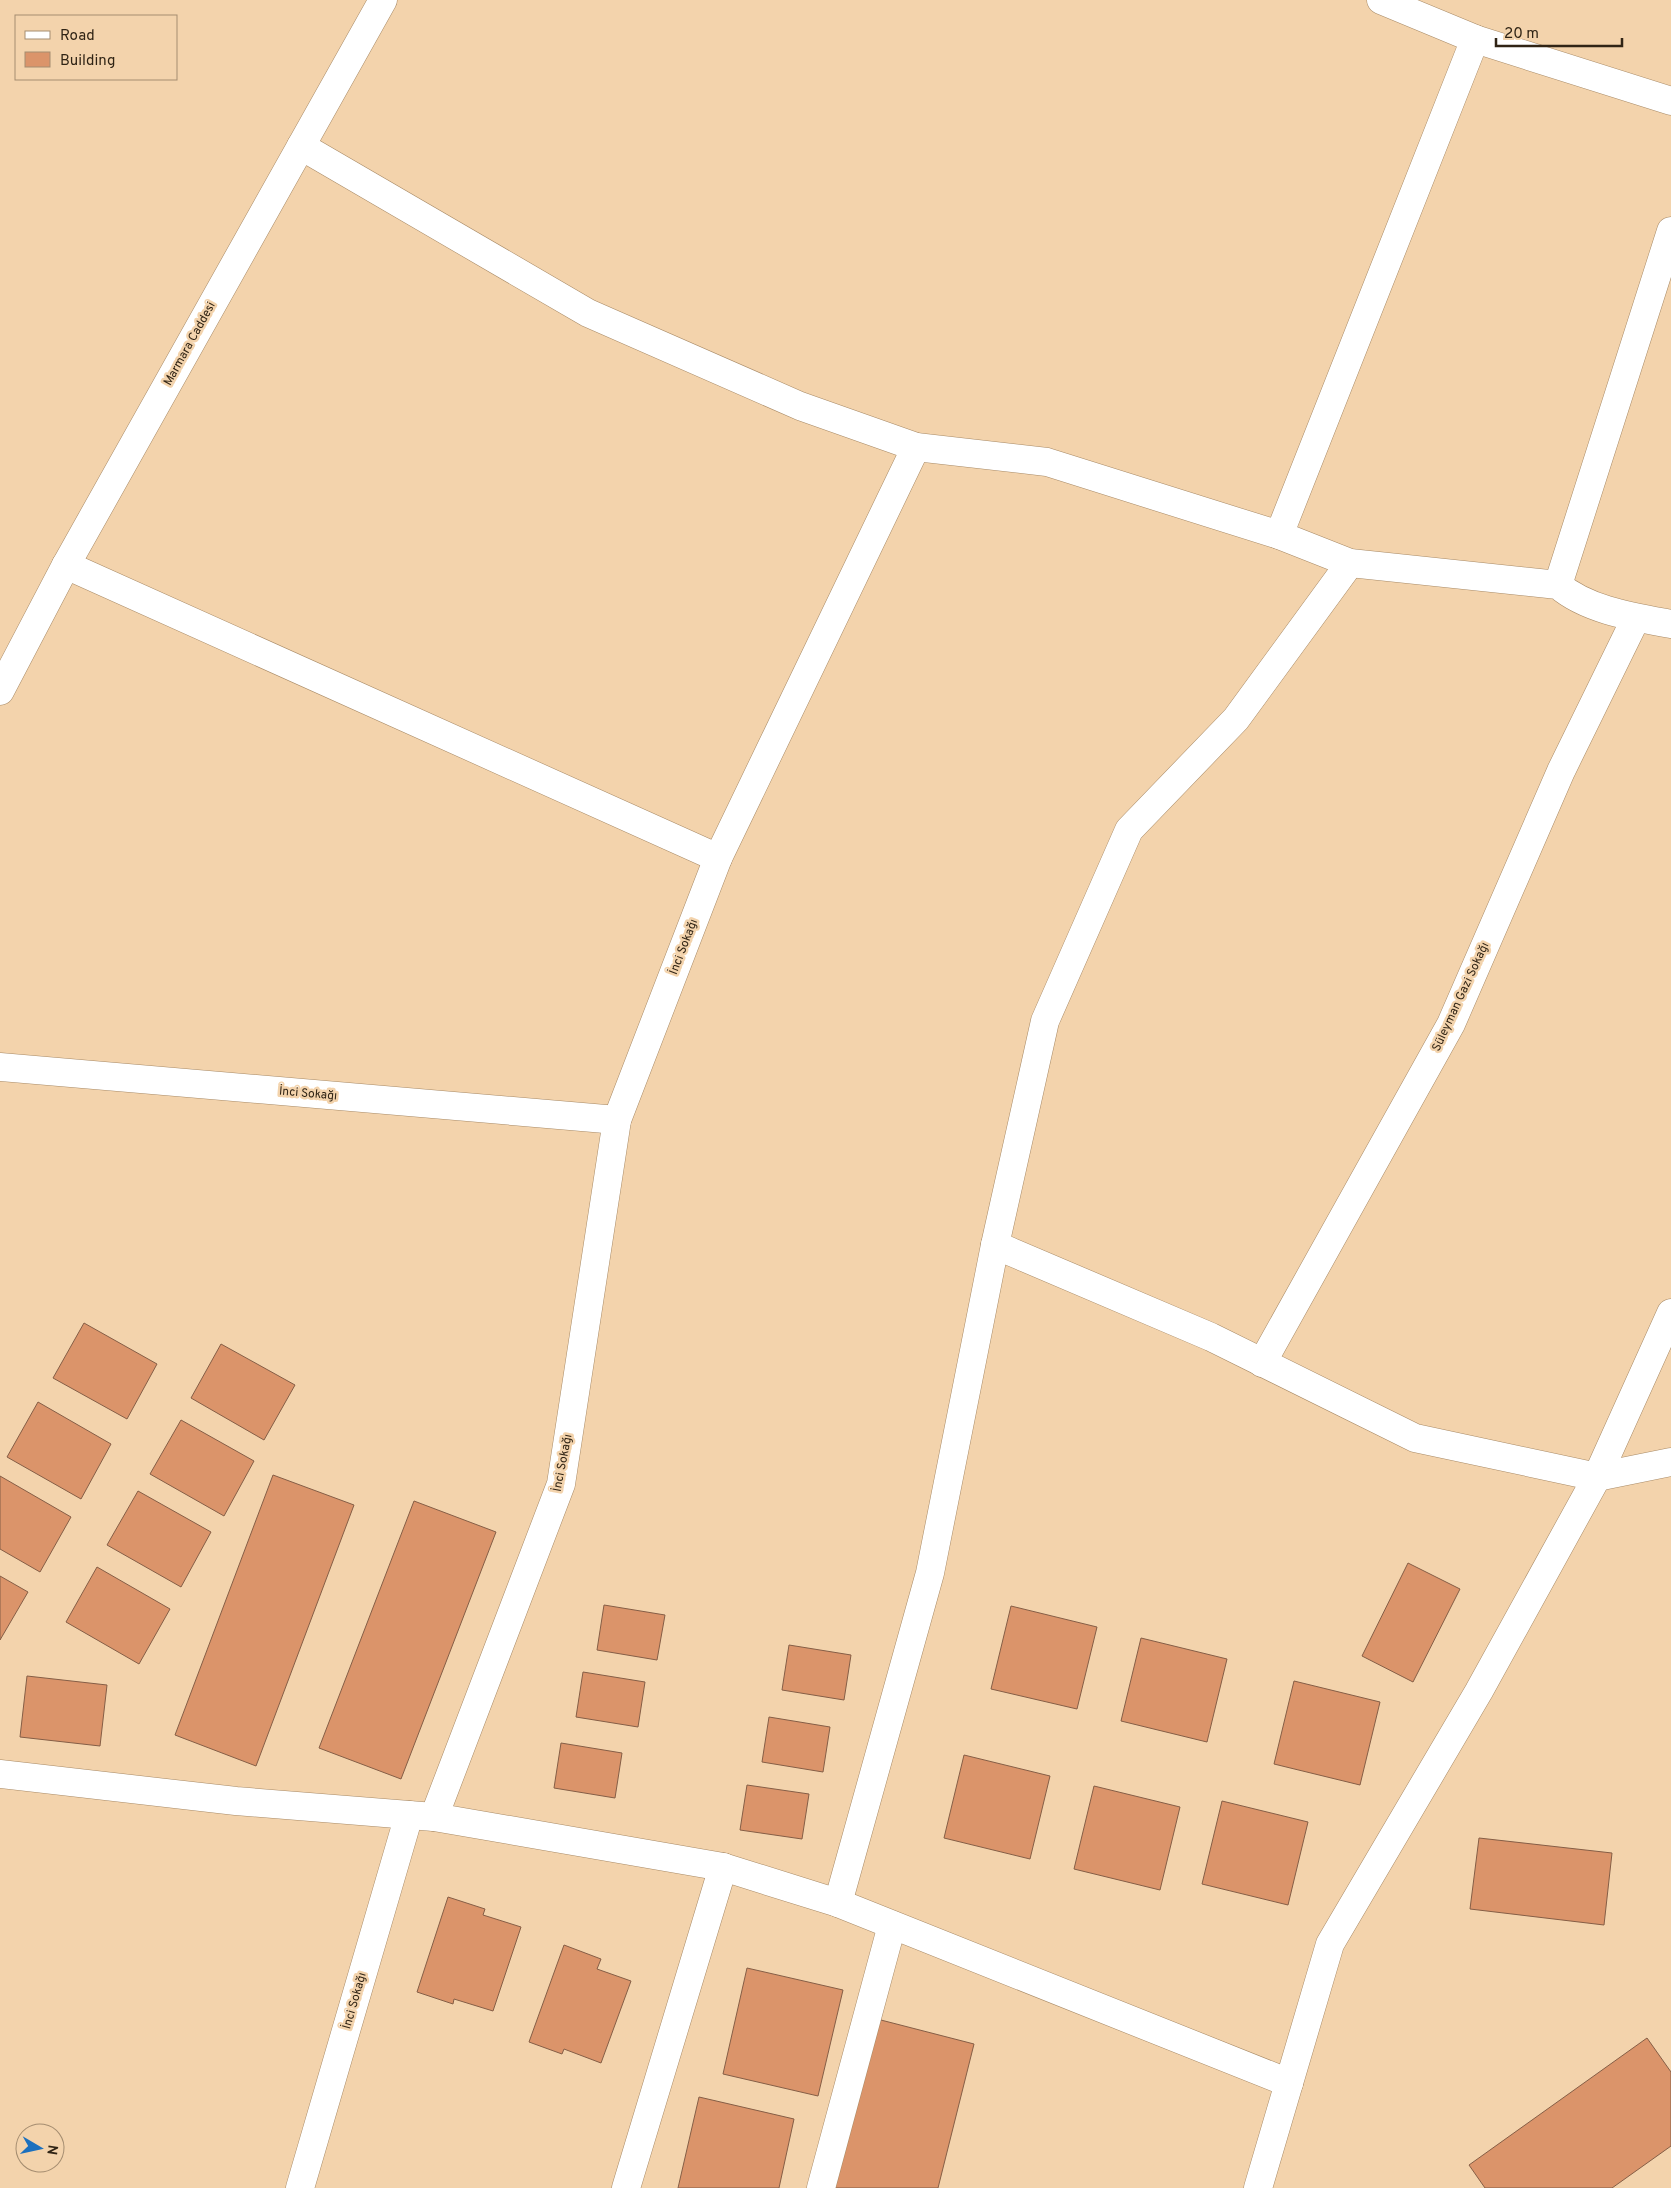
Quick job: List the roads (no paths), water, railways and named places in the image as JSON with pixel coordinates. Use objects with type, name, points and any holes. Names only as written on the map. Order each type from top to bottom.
[{"type":"street","name":"Marmara Caddesi","points":[[0,691],[66,565],[300,146],[384,0]]},
{"type":"street","points":[[1381,0],[1476,39],[1671,101]]},
{"type":"street","points":[[1279,535],[1476,39]]},
{"type":"street","points":[[300,146],[588,313],[800,406],[916,446],[1047,462],[1279,535],[1350,563],[1558,585],[1573,597],[1636,618],[1671,624]]},
{"type":"street","points":[[1558,585],[1671,231]]},
{"type":"street","name":"İnci Sokağı","points":[[300,2188],[422,1816],[561,1484],[617,1120],[718,858],[916,446]]},
{"type":"street","points":[[838,1903],[930,1573],[995,1244],[1045,1021],[1129,830],[1236,719],[1350,563]]},
{"type":"street","points":[[66,565],[718,858]]},
{"type":"street","name":"Süleyman Gazi Sokağı","points":[[1262,1363],[1451,1024],[1561,771],[1636,618]]},
{"type":"street","name":"İnci Sokağı","points":[[0,1067],[617,1120]]},
{"type":"street","points":[[995,1244],[1210,1337],[1415,1438],[1597,1477],[1671,1462]]},
{"type":"street","points":[[1258,2188],[1330,1944],[1479,1691],[1597,1477],[1671,1313]]},
{"type":"street","points":[[0,1774],[236,1801],[422,1816],[723,1867],[838,1903],[1289,2083]]},
{"type":"street","points":[[626,2188],[723,1867]]},
{"type":"street","points":[[821,2188],[892,1924]]}]
